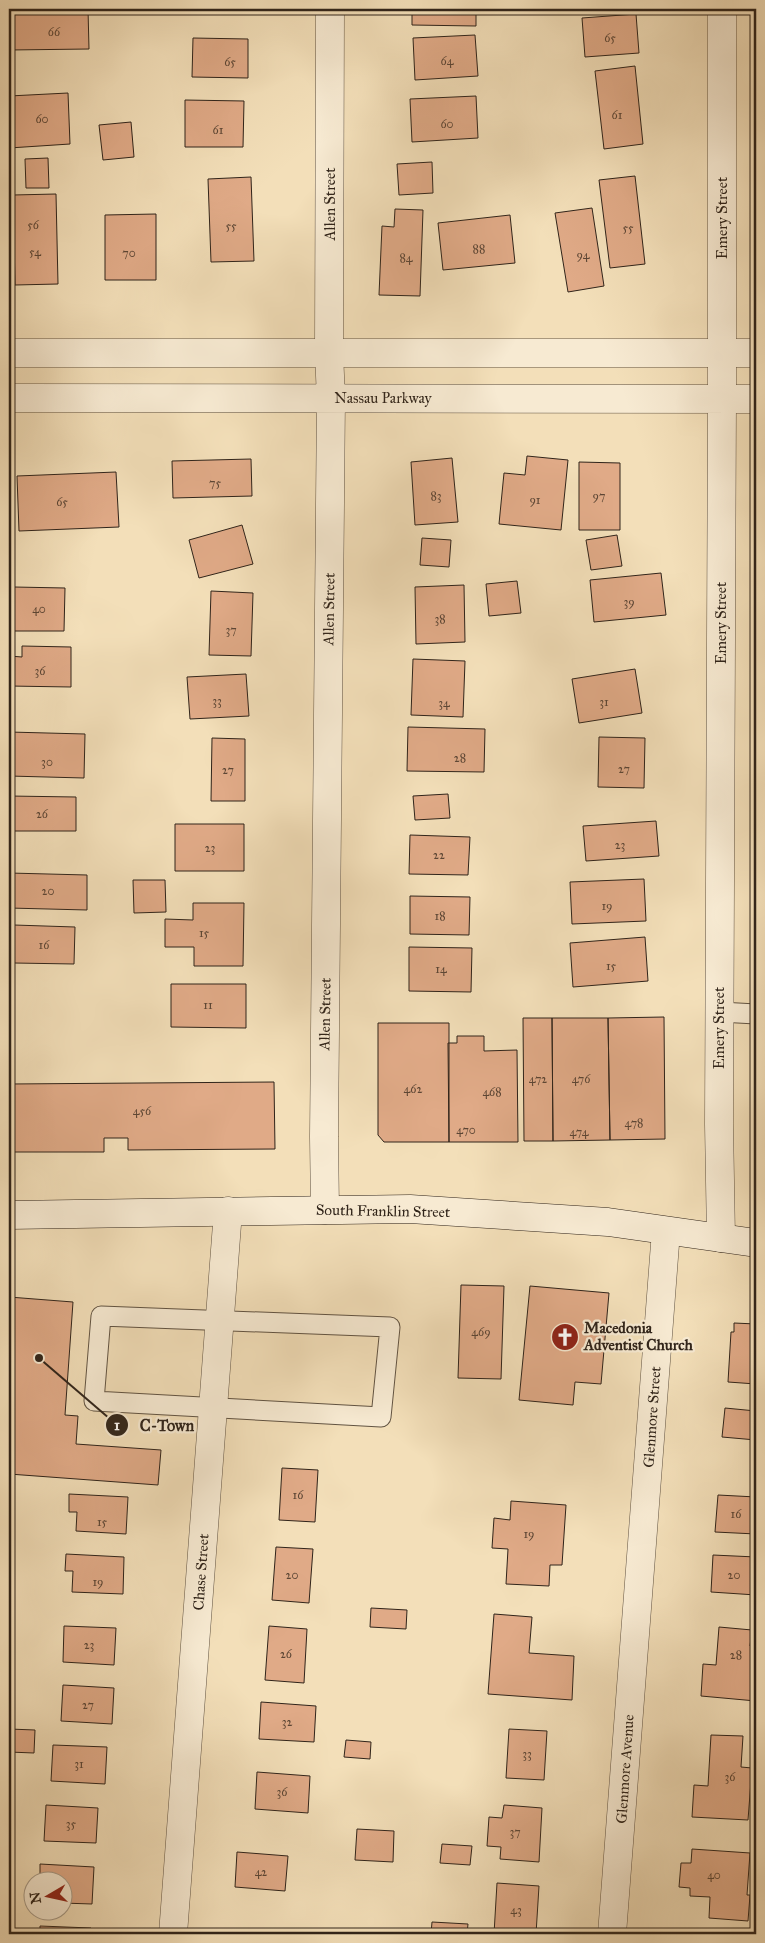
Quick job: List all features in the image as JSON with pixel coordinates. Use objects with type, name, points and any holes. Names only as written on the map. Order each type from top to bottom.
[{"type":"street","name":"Allen Street","points":[[326,1210],[324,1117],[331,398],[329,353],[330,9]]},
{"type":"street","name":"Emery Street","points":[[721,1238],[722,9]]},
{"type":"street","points":[[9,353],[756,354]]},
{"type":"street","name":"Nassau Parkway","points":[[9,398],[756,399]]},
{"type":"street","name":"South Franklin Street","points":[[9,1215],[410,1209],[608,1222],[756,1243]]},
{"type":"street","name":"Chase Street","points":[[173,1934],[228,1211]]},
{"type":"street","name":"Glenmore Street","points":[[637,1604],[666,1230]]},
{"type":"street","name":"Glenmore Avenue","points":[[612,1934],[637,1604]]},
{"type":"lane","points":[[720,1012],[756,1014]]},
{"type":"lane","points":[[101,1316],[220,1320],[390,1327],[381,1417],[94,1401],[101,1316]]},
{"type":"building","points":[[9,9],[88,9],[89,49],[9,50]]},
{"type":"building","points":[[412,9],[476,9],[476,26],[412,25]]},
{"type":"building","points":[[636,14],[639,53],[585,57],[582,18]]},
{"type":"building","points":[[475,35],[478,76],[415,80],[413,38]]},
{"type":"building","points":[[193,38],[248,39],[248,78],[192,77]]},
{"type":"building","points":[[635,66],[643,144],[604,149],[595,71]]},
{"type":"building","points":[[68,93],[70,144],[9,148],[9,96]]},
{"type":"building","points":[[476,96],[478,138],[412,142],[410,99]]},
{"type":"building","points":[[185,100],[244,101],[243,147],[185,147]]},
{"type":"building","points":[[131,122],[134,157],[103,160],[99,125]]},
{"type":"building","points":[[48,158],[49,188],[26,188],[25,159]]},
{"type":"building","points":[[432,162],[433,193],[399,195],[397,164]]},
{"type":"building","points":[[635,176],[645,264],[610,268],[599,180]]},
{"type":"building","points":[[251,177],[254,261],[211,262],[208,179]]},
{"type":"building","points":[[56,194],[58,284],[15,285],[13,195]]},
{"type":"building","points":[[592,208],[604,286],[568,292],[555,213]]},
{"type":"building","points":[[395,209],[423,210],[420,296],[379,295],[382,226],[394,227]]},
{"type":"building","points":[[156,214],[156,280],[105,280],[105,215]]},
{"type":"building","points":[[510,215],[515,263],[443,270],[438,223]]},
{"type":"building","points":[[527,456],[568,460],[561,530],[499,524],[504,473],[525,475]]},
{"type":"building","points":[[452,458],[458,522],[415,525],[411,462]]},
{"type":"building","points":[[251,459],[252,496],[173,498],[172,461]]},
{"type":"building","points":[[579,462],[620,463],[620,530],[579,530]]},
{"type":"building","points":[[116,472],[119,527],[19,531],[17,476]]},
{"type":"building","points":[[242,525],[253,564],[199,578],[189,540]]},
{"type":"building","points":[[617,535],[622,566],[591,570],[586,540]]},
{"type":"building","points":[[422,538],[451,540],[449,567],[420,565]]},
{"type":"building","points":[[661,573],[666,615],[594,622],[590,580]]},
{"type":"building","points":[[517,581],[521,613],[489,616],[486,584]]},
{"type":"building","points":[[464,585],[465,642],[416,644],[415,587]]},
{"type":"building","points":[[14,587],[65,588],[64,631],[14,631]]},
{"type":"building","points":[[211,591],[253,593],[251,656],[209,655]]},
{"type":"building","points":[[22,646],[71,647],[71,687],[9,686],[9,656],[22,657]]},
{"type":"building","points":[[413,659],[465,661],[463,717],[411,715]]},
{"type":"building","points":[[635,669],[642,713],[579,723],[572,679]]},
{"type":"building","points":[[246,674],[249,716],[190,719],[187,677]]},
{"type":"building","points":[[408,727],[485,729],[484,772],[407,771]]},
{"type":"building","points":[[9,732],[85,734],[84,778],[9,776]]},
{"type":"building","points":[[599,737],[645,738],[644,788],[598,787]]},
{"type":"building","points":[[212,738],[245,739],[245,801],[211,801]]},
{"type":"building","points":[[448,794],[450,818],[415,820],[413,796]]},
{"type":"building","points":[[9,796],[76,797],[76,831],[9,831]]},
{"type":"building","points":[[656,821],[659,856],[586,861],[583,826]]},
{"type":"building","points":[[175,824],[244,824],[244,871],[175,871]]},
{"type":"building","points":[[410,835],[470,837],[468,875],[409,874]]},
{"type":"building","points":[[9,873],[87,875],[87,910],[9,908]]},
{"type":"building","points":[[644,879],[646,921],[572,924],[570,882]]},
{"type":"building","points":[[133,880],[165,880],[166,912],[134,913]]},
{"type":"building","points":[[410,896],[470,897],[469,935],[410,934]]},
{"type":"building","points":[[193,903],[244,903],[243,966],[194,966],[194,947],[165,947],[165,919],[193,920]]},
{"type":"building","points":[[14,925],[75,927],[74,964],[14,963]]},
{"type":"building","points":[[645,937],[648,981],[573,987],[570,943]]},
{"type":"building","points":[[409,947],[472,948],[471,992],[409,991]]},
{"type":"building","points":[[171,984],[246,984],[246,1028],[171,1027]]},
{"type":"building","points":[[664,1017],[665,1139],[610,1140],[608,1018]]},
{"type":"building","points":[[523,1018],[552,1018],[553,1141],[524,1141]]},
{"type":"building","points":[[552,1018],[608,1018],[610,1140],[553,1141]]},
{"type":"building","points":[[378,1023],[449,1023],[449,1142],[384,1142],[378,1135]]},
{"type":"building","points":[[457,1036],[484,1036],[484,1051],[517,1050],[518,1142],[449,1142],[448,1043],[457,1043]]},
{"type":"building","points":[[274,1082],[275,1149],[128,1150],[128,1138],[104,1138],[104,1152],[9,1152],[9,1084]]},
{"type":"building","points":[[461,1285],[504,1286],[501,1379],[458,1378]]},
{"type":"building","name":"Macedonia Adventist Church","points":[[530,1286],[609,1293],[601,1384],[575,1382],[573,1405],[519,1400]]},
{"type":"building","points":[[9,1297],[73,1302],[65,1415],[78,1416],[76,1444],[161,1450],[158,1485],[9,1474]]},
{"type":"building","points":[[734,1323],[756,1324],[756,1384],[728,1382],[731,1332],[734,1332]]},
{"type":"building","points":[[725,1408],[756,1411],[756,1440],[722,1437]]},
{"type":"building","points":[[282,1468],[318,1470],[315,1522],[279,1520]]},
{"type":"building","points":[[69,1494],[128,1497],[126,1534],[76,1531],[77,1512],[69,1512]]},
{"type":"building","points":[[718,1495],[756,1497],[756,1534],[715,1532]]},
{"type":"building","points":[[511,1501],[566,1505],[562,1565],[550,1565],[549,1586],[506,1584],[508,1549],[492,1548],[494,1518],[510,1520]]},
{"type":"building","points":[[276,1547],[313,1549],[309,1603],[272,1600]]},
{"type":"building","points":[[66,1554],[124,1557],[123,1594],[72,1592],[73,1571],[65,1571]]},
{"type":"building","points":[[713,1555],[756,1557],[756,1595],[711,1592]]},
{"type":"building","points":[[371,1608],[407,1610],[406,1629],[370,1627]]},
{"type":"building","points":[[494,1614],[532,1617],[529,1653],[574,1656],[572,1700],[488,1694]]},
{"type":"building","points":[[64,1626],[116,1628],[114,1665],[63,1662]]},
{"type":"building","points":[[269,1626],[307,1629],[304,1683],[265,1680]]},
{"type":"building","points":[[719,1627],[752,1630],[750,1646],[756,1646],[756,1701],[701,1696],[703,1664],[716,1665]]},
{"type":"building","points":[[63,1685],[114,1688],[112,1724],[61,1721]]},
{"type":"building","points":[[261,1702],[316,1706],[314,1742],[259,1739]]},
{"type":"building","points":[[9,1729],[35,1730],[34,1753],[9,1752]]},
{"type":"building","points":[[509,1729],[547,1731],[544,1780],[506,1778]]},
{"type":"building","points":[[711,1735],[743,1736],[741,1767],[752,1768],[748,1820],[692,1817],[694,1785],[708,1786]]},
{"type":"building","points":[[346,1740],[371,1742],[370,1759],[344,1757]]},
{"type":"building","points":[[53,1745],[107,1747],[105,1784],[51,1781]]},
{"type":"building","points":[[257,1772],[310,1776],[308,1813],[255,1809]]},
{"type":"building","points":[[46,1805],[98,1808],[96,1843],[44,1841]]},
{"type":"building","points":[[504,1805],[542,1808],[539,1862],[500,1859],[501,1847],[487,1846],[489,1817],[502,1818]]},
{"type":"building","points":[[357,1829],[394,1831],[393,1862],[355,1860]]},
{"type":"building","points":[[442,1844],[472,1846],[470,1865],[440,1863]]},
{"type":"building","points":[[692,1849],[750,1853],[747,1895],[750,1895],[748,1921],[709,1918],[710,1897],[690,1896],[690,1888],[679,1887],[681,1863],[691,1863]]},
{"type":"building","points":[[237,1852],[288,1856],[285,1891],[235,1887]]},
{"type":"building","points":[[40,1864],[94,1867],[92,1904],[72,1903],[72,1870],[40,1870]]},
{"type":"building","points":[[497,1883],[539,1886],[536,1934],[494,1934]]},
{"type":"building","points":[[432,1922],[468,1924],[467,1934],[431,1934]]},
{"type":"building","points":[[40,1926],[91,1928],[90,1934],[40,1934]]},
{"type":"place","name":"Macedonia Adventist Church","points":[[565,1337]]},
{"type":"place","name":"C-Town","points":[[39,1358]]}]
